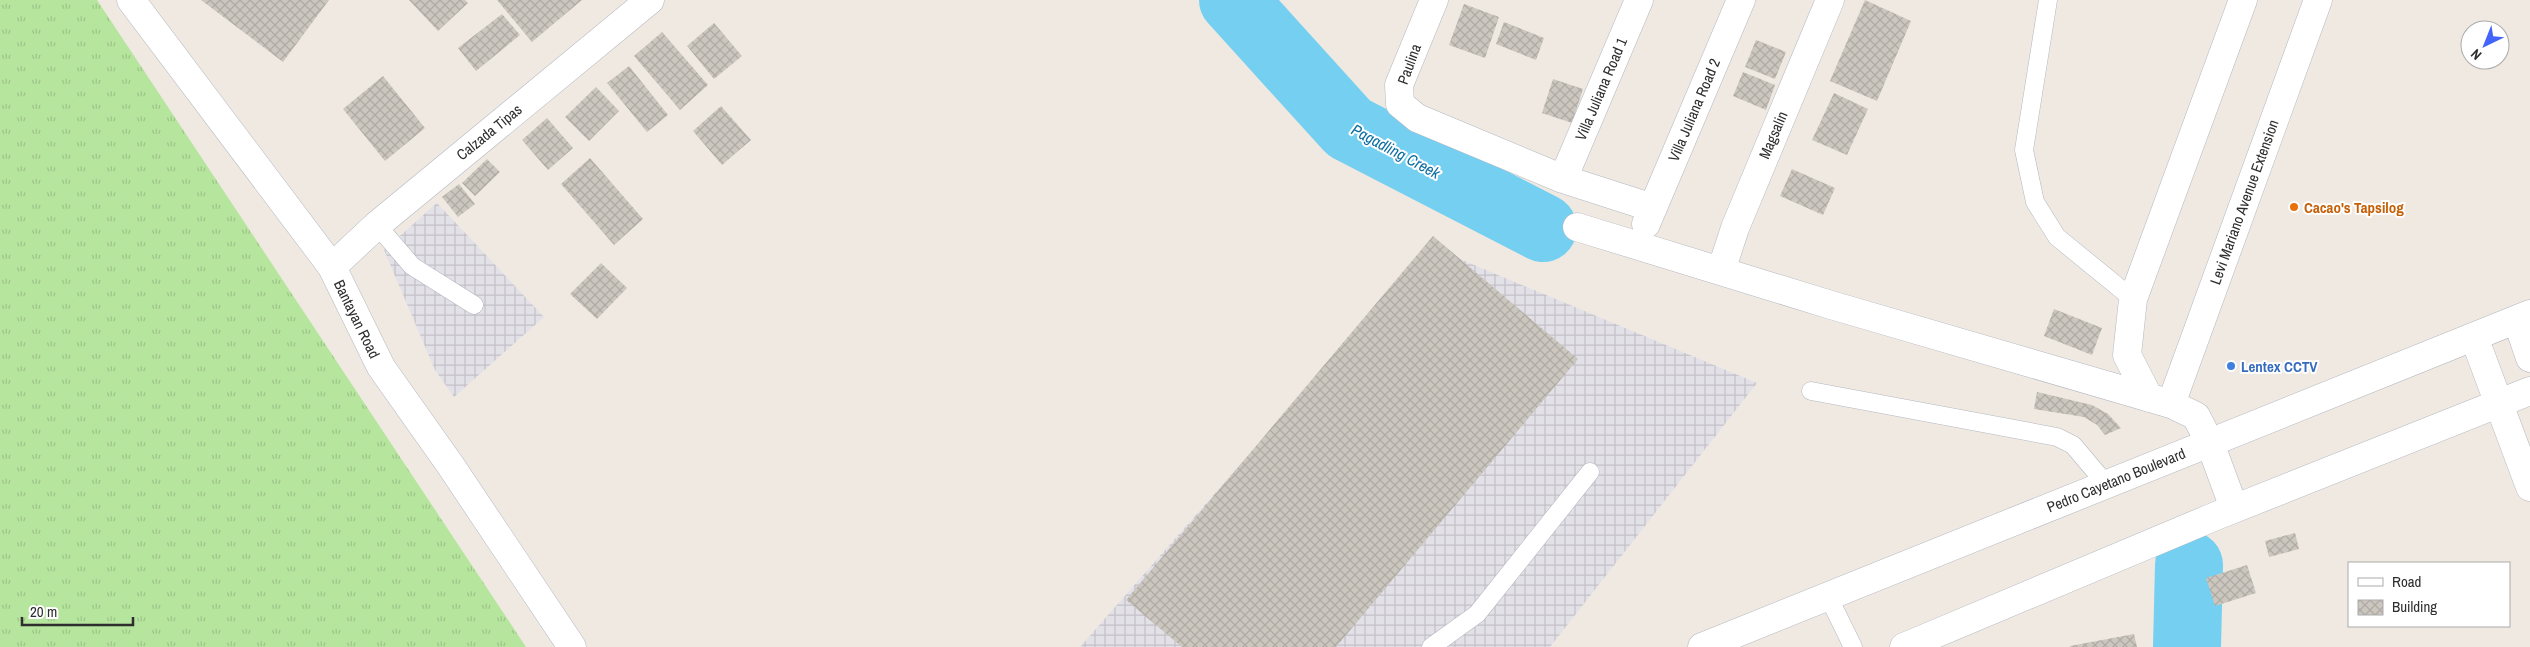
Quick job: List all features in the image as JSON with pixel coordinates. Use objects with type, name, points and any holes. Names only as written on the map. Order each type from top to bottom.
[{"type":"street","name":"Bantayan Road","points":[[131,0],[332,268],[381,367],[451,466],[572,647]]},
{"type":"street","name":"Calzada Tipas","points":[[332,268],[377,225],[650,0]]},
{"type":"street","name":"Paulina","points":[[1434,0],[1399,85],[1400,104],[1417,118],[1563,179],[1645,224]]},
{"type":"street","name":"Villa Juliana Road 1","points":[[1563,179],[1639,0]]},
{"type":"street","name":"Villa Juliana Road 2","points":[[1645,224],[1741,0]]},
{"type":"street","name":"Magsalin","points":[[1721,271],[1735,228],[1830,0]]},
{"type":"street","points":[[2160,401],[2127,355],[2133,299],[2243,0]]},
{"type":"street","name":"Levi Mariano Avenue Extension","points":[[2160,401],[2318,0]]},
{"type":"street","points":[[1577,227],[1645,224],[1721,271],[2160,401],[2196,416],[2210,443],[2234,508]]},
{"type":"street","points":[[2524,317],[2530,358]]},
{"type":"street","name":"Pedro Cayetano Boulevard","points":[[1702,647],[2524,317]]},
{"type":"street","points":[[2474,337],[2498,402],[2528,474]]},
{"type":"street","points":[[1904,647],[2234,508],[2498,402],[2530,392]]},
{"type":"lane","points":[[2048,0],[2024,150],[2035,202],[2057,237],[2133,299]]},
{"type":"lane","points":[[377,225],[412,266],[474,305]]},
{"type":"lane","points":[[1811,391],[2057,437],[2073,445],[2106,484]]},
{"type":"lane","points":[[1431,647],[1477,614],[1590,472]]},
{"type":"lane","points":[[1828,596],[1853,647]]},
{"type":"shaded area","points":[[437,203],[544,317],[454,397],[435,370],[384,250]]},
{"type":"shaded area","points":[[1431,247],[1757,383],[1550,647],[1080,647]]},
{"type":"green space","points":[[0,0],[97,0],[526,647],[0,647]]},
{"type":"building","points":[[201,0],[329,0],[283,62]]},
{"type":"building","points":[[409,0],[465,0],[468,3],[438,31]]},
{"type":"building","points":[[497,0],[582,0],[532,42]]},
{"type":"building","points":[[1865,0],[1911,21],[1877,101],[1830,81]]},
{"type":"building","points":[[1464,4],[1499,17],[1485,58],[1449,45]]},
{"type":"building","points":[[502,14],[520,35],[476,71],[458,48]]},
{"type":"building","points":[[1504,22],[1544,38],[1536,60],[1496,44]]},
{"type":"building","points":[[714,23],[742,56],[714,79],[687,46]]},
{"type":"building","points":[[662,32],[708,85],[680,110],[634,56]]},
{"type":"building","points":[[1756,40],[1786,52],[1775,79],[1745,67]]},
{"type":"building","points":[[629,66],[668,115],[647,132],[607,83]]},
{"type":"building","points":[[1743,72],[1775,85],[1766,110],[1733,96]]},
{"type":"building","points":[[383,76],[425,128],[385,161],[343,109]]},
{"type":"building","points":[[1553,79],[1583,89],[1572,123],[1542,113]]},
{"type":"building","points":[[596,87],[619,111],[589,141],[565,117]]},
{"type":"building","points":[[1834,93],[1868,109],[1847,155],[1812,140]]},
{"type":"building","points":[[721,106],[751,140],[722,165],[693,131]]},
{"type":"building","points":[[547,118],[573,148],[548,170],[522,140]]},
{"type":"building","points":[[590,158],[643,219],[614,245],[561,184]]},
{"type":"building","points":[[487,159],[500,172],[475,196],[462,183]]},
{"type":"building","points":[[1792,169],[1835,188],[1823,215],[1780,196]]},
{"type":"building","points":[[459,184],[475,204],[458,217],[442,197]]},
{"type":"building","points":[[1433,236],[1578,359],[1336,647],[1182,647],[1126,600]]},
{"type":"building","points":[[601,263],[627,288],[597,319],[570,294]]},
{"type":"building","points":[[2054,309],[2102,328],[2092,355],[2044,336]]},
{"type":"building","points":[[2037,392],[2092,405],[2108,414],[2121,428],[2105,435],[2097,425],[2084,417],[2034,409]]},
{"type":"building","points":[[2295,533],[2299,549],[2269,557],[2265,541]]},
{"type":"building","points":[[2247,565],[2256,593],[2215,606],[2206,578]]},
{"type":"building","points":[[2134,634],[2137,647],[2070,647],[2070,646]]},
{"type":"waterway","name":"Pagadling Creek","points":[[1233,0],[1349,128],[1543,228]]},
{"type":"waterway","name":"Pagadling Creek","points":[[2187,647],[2189,565]]},
{"type":"place","name":"Cacao's Tapsilog","points":[[2294,207]]},
{"type":"place","name":"Lentex CCTV","points":[[2231,366]]}]
